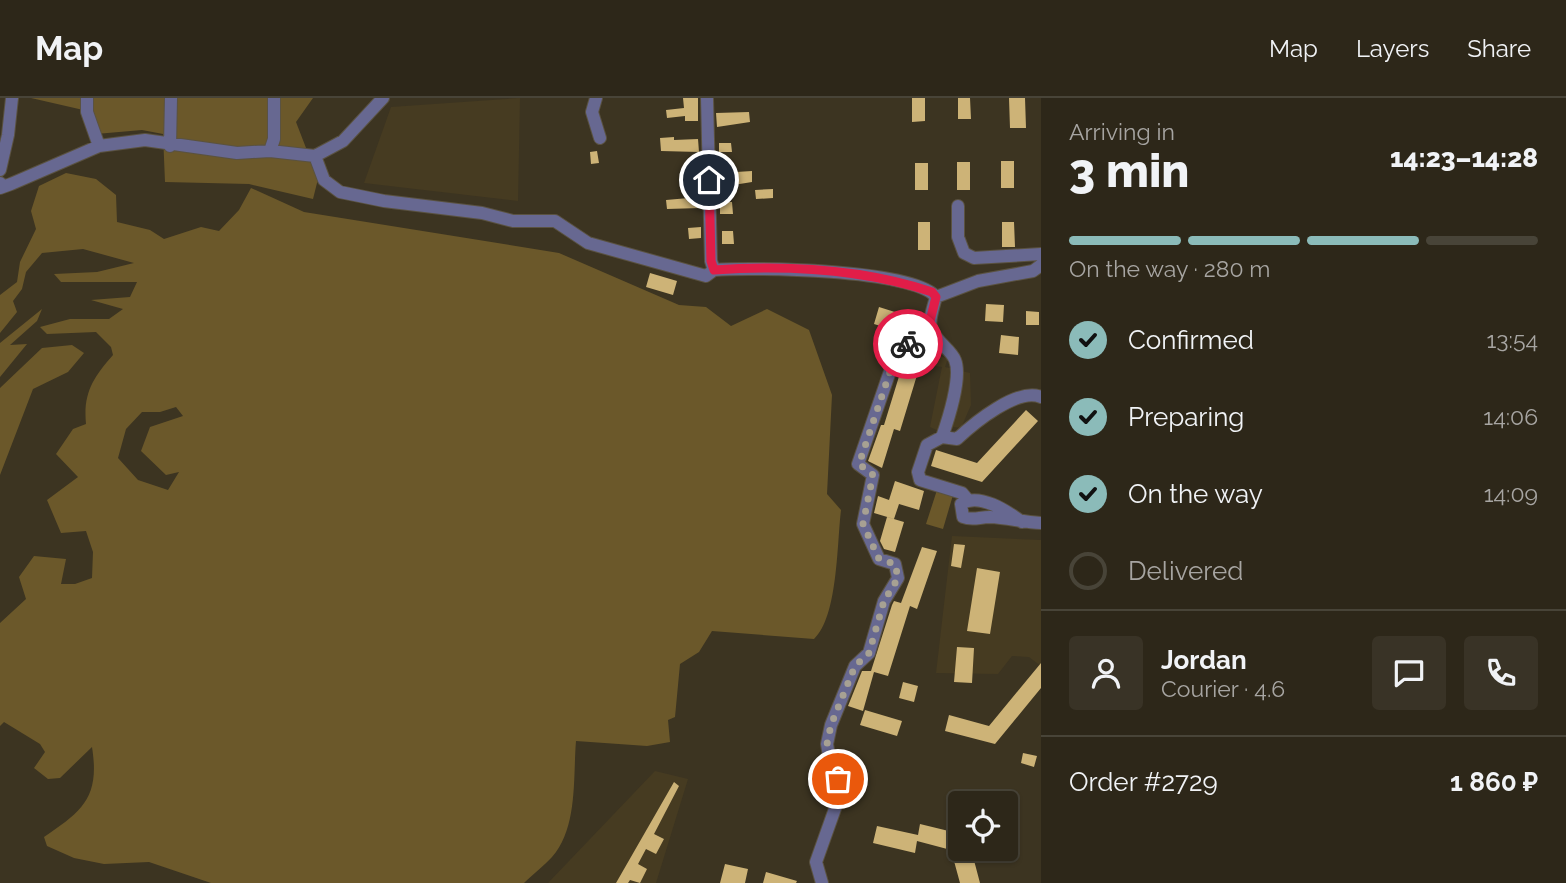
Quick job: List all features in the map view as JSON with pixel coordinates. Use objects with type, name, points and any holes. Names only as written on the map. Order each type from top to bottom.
[{"type":"street","points":[[0,170],[8,135],[12,98]]},
{"type":"street","points":[[88,98],[87,112],[99,146]]},
{"type":"street","points":[[170,98],[170,146]]},
{"type":"street","points":[[270,150],[274,139],[274,98]]},
{"type":"street","points":[[0,183],[0,188],[99,146],[145,140],[170,146],[237,153],[270,150],[315,156],[342,141],[383,98]]},
{"type":"street","points":[[596,98],[592,112],[600,138]]},
{"type":"street","points":[[707,98],[711,261],[714,270]]},
{"type":"street","points":[[315,156],[324,180],[340,192],[373,199],[482,212],[513,221],[555,221],[588,243],[706,276],[714,270],[797,267],[911,285],[932,292],[936,297]]},
{"type":"street","points":[[958,206],[958,237],[964,253],[974,258],[1041,254]]},
{"type":"street","points":[[936,297],[978,281],[1033,271],[1041,265]]},
{"type":"street","points":[[936,297],[929,325],[932,334],[955,358],[957,367],[950,414],[942,437]]},
{"type":"street","points":[[822,883],[816,862],[842,789],[829,756],[827,744],[831,725],[855,666],[869,653],[884,601],[898,578],[895,564],[879,559],[863,524],[873,475],[859,464],[897,351],[917,337],[932,334]]},
{"type":"street","points":[[968,500],[962,493],[920,480],[918,472],[927,445],[942,437],[957,439],[976,422],[1017,397],[1033,394],[1041,397]]},
{"type":"street","points":[[1022,522],[985,501],[968,500],[961,504],[963,517],[971,521],[990,517],[1022,522],[1041,523]]},
{"type":"shaded area","points":[[31,98],[313,98],[296,122],[318,179],[313,199],[249,184],[165,182],[163,134],[142,130],[96,134],[92,112]]},
{"type":"shaded area","points":[[520,98],[518,201],[364,183],[391,107]]},
{"type":"shaded area","points":[[66,173],[96,179],[116,195],[117,222],[150,230],[164,239],[201,227],[219,231],[239,210],[251,188],[304,212],[559,253],[679,305],[706,307],[731,326],[767,309],[809,330],[832,395],[827,494],[841,510],[832,597],[822,628],[814,639],[712,631],[699,652],[680,664],[675,717],[668,720],[670,742],[647,746],[576,741],[573,802],[566,832],[552,857],[524,883],[211,883],[149,862],[104,864],[74,858],[47,846],[44,837],[69,819],[86,801],[91,791],[94,764],[92,747],[60,778],[48,779],[34,768],[45,752],[40,744],[4,722],[0,726],[0,623],[26,599],[19,577],[34,556],[66,559],[61,584],[75,584],[92,578],[93,552],[86,531],[61,533],[47,500],[78,477],[56,454],[73,429],[86,424],[86,403],[91,386],[113,355],[111,347],[96,332],[47,334],[40,327],[70,319],[109,319],[123,309],[91,300],[130,297],[137,282],[61,282],[54,274],[97,272],[134,263],[83,249],[42,253],[26,272],[22,289],[13,301],[17,312],[0,333],[0,295],[17,282],[20,262],[36,229],[31,211],[39,186]],"holes":[[[176,407],[183,416],[150,427],[141,451],[166,475],[179,472],[168,490],[138,480],[118,458],[126,429],[142,412],[160,412]]]},
{"type":"shaded area","points":[[42,309],[37,321],[10,345],[27,344],[0,377],[0,343]]},
{"type":"shaded area","points":[[72,345],[84,353],[68,372],[33,389],[0,475],[0,388],[42,348]]},
{"type":"shaded area","points":[[936,356],[948,358],[945,367],[970,373],[971,405],[961,428],[944,426],[941,432],[930,427],[942,367],[934,366]]},
{"type":"shaded area","points":[[937,490],[953,495],[943,529],[926,524]]},
{"type":"shaded area","points":[[952,536],[1041,540],[1041,666],[1029,657],[1012,656],[998,674],[936,673]]},
{"type":"shaded area","points":[[655,771],[688,779],[656,883],[548,883]]},
{"type":"building","points":[[683,98],[698,98],[698,121],[685,121],[685,116],[667,118],[666,110],[684,108]]},
{"type":"building","points":[[912,98],[925,98],[925,121],[912,122]]},
{"type":"building","points":[[958,98],[970,98],[971,119],[958,119]]},
{"type":"building","points":[[1009,98],[1025,98],[1026,128],[1010,128]]},
{"type":"building","points":[[749,112],[750,122],[717,127],[716,113]]},
{"type":"building","points":[[674,137],[674,140],[698,139],[699,152],[661,151],[660,138]]},
{"type":"building","points":[[719,143],[731,143],[732,152],[719,152]]},
{"type":"building","points":[[597,151],[599,163],[591,164],[590,152]]},
{"type":"building","points":[[1001,161],[1014,161],[1014,188],[1001,188]]},
{"type":"building","points":[[957,162],[970,162],[970,190],[957,190]]},
{"type":"building","points":[[915,163],[928,163],[928,190],[915,190]]},
{"type":"building","points":[[687,168],[699,168],[700,179],[687,180]]},
{"type":"building","points":[[752,171],[752,182],[721,187],[720,173]]},
{"type":"building","points":[[773,189],[773,198],[756,199],[755,190]]},
{"type":"building","points":[[700,197],[700,208],[667,209],[666,200]]},
{"type":"building","points":[[720,202],[732,202],[733,214],[720,214]]},
{"type":"building","points":[[918,222],[930,222],[930,250],[918,250]]},
{"type":"building","points":[[1002,222],[1014,222],[1015,247],[1002,247]]},
{"type":"building","points":[[701,227],[701,238],[689,239],[688,228]]},
{"type":"building","points":[[722,231],[733,231],[734,244],[722,244]]},
{"type":"building","points":[[650,273],[677,281],[673,295],[646,287]]},
{"type":"building","points":[[986,304],[1004,305],[1003,322],[985,321]]},
{"type":"building","points":[[879,307],[898,313],[893,330],[874,324]]},
{"type":"building","points":[[1026,311],[1039,312],[1039,325],[1026,325]]},
{"type":"building","points":[[1001,335],[1019,337],[1018,355],[999,353]]},
{"type":"building","points":[[905,357],[921,362],[900,431],[894,429],[882,468],[868,461],[881,425],[884,425]]},
{"type":"building","points":[[1026,410],[1038,421],[982,482],[931,466],[936,450],[977,463]]},
{"type":"building","points":[[895,481],[924,491],[919,510],[899,504],[894,519],[874,513],[878,496],[889,500]]},
{"type":"building","points":[[887,517],[904,522],[895,552],[884,549],[880,541]]},
{"type":"building","points":[[954,544],[965,545],[961,568],[951,566]]},
{"type":"building","points":[[922,547],[937,551],[917,609],[910,606],[888,676],[874,672],[863,711],[848,706],[862,671],[871,671],[892,605],[894,601],[901,603]]},
{"type":"building","points":[[977,568],[1000,572],[990,634],[967,631]]},
{"type":"building","points":[[957,647],[974,648],[972,683],[954,682]]},
{"type":"building","points":[[1041,663],[1041,688],[995,744],[945,731],[949,715],[989,726]]},
{"type":"building","points":[[903,682],[918,686],[914,702],[899,698]]},
{"type":"building","points":[[865,710],[902,721],[897,736],[860,725]]},
{"type":"building","points":[[1023,753],[1037,756],[1034,767],[1021,763]]},
{"type":"building","points":[[674,782],[679,786],[654,834],[664,839],[656,854],[646,849],[638,864],[647,869],[640,883],[630,880],[628,883],[616,883]]},
{"type":"building","points":[[920,824],[948,831],[948,849],[917,841],[915,853],[873,843],[877,826],[918,835]]},
{"type":"building","points":[[954,861],[974,861],[980,883],[960,883]]},
{"type":"building","points":[[725,864],[748,869],[745,883],[720,883]]},
{"type":"building","points":[[766,872],[797,881],[763,883]]},
{"type":"way so far","points":[[838,779],[827,744],[831,725],[843,689],[855,666],[869,653],[884,601],[898,578],[895,564],[879,559],[863,524],[873,475],[859,464],[867,433],[897,351],[908,344]]},
{"type":"route","points":[[709,180],[711,261],[714,270],[797,267],[877,278],[932,292],[936,297],[929,325],[932,334],[917,337],[908,344]]}]
